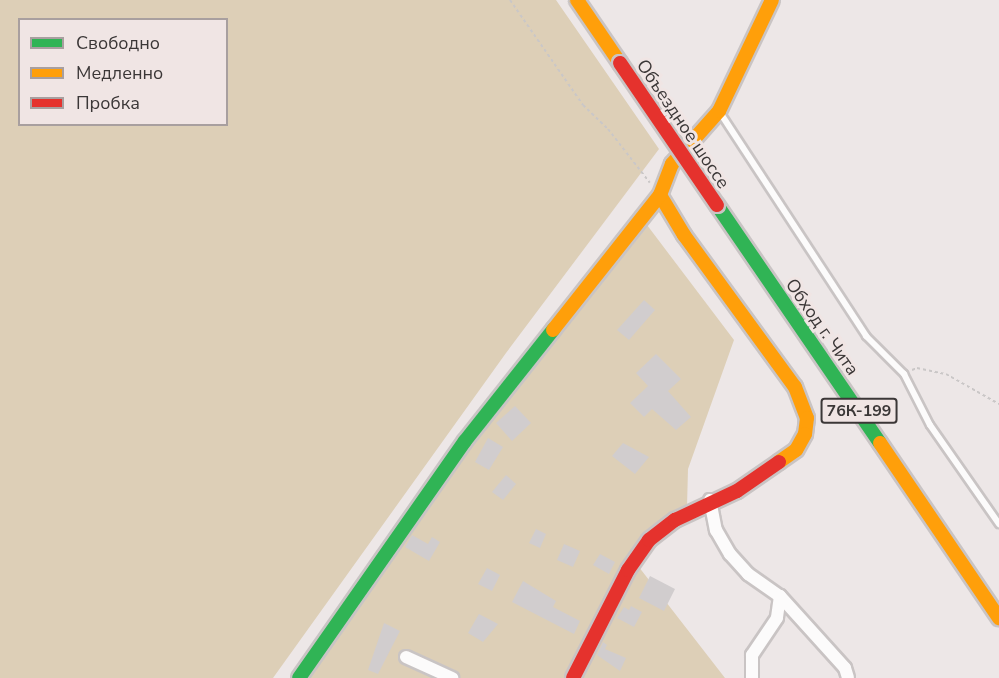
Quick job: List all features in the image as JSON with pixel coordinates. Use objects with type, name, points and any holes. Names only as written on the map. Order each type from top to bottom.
[{"type":"main road","name":"Объездное шоссе","points":[[577,0],[717,205]]},
{"type":"main road","points":[[299,678],[465,441],[660,195],[672,164],[720,111],[772,0]]},
{"type":"main road","points":[[573,678],[628,570],[649,540],[710,500],[736,491],[796,450],[807,418],[795,387],[684,234],[660,195]]},
{"type":"main road","name":"Обход г. Чита","points":[[717,205],[999,618]]},
{"type":"street","points":[[710,500],[716,530],[730,554],[748,574],[780,596],[845,668],[848,678]]},
{"type":"street","points":[[752,678],[752,655],[777,618],[780,596]]},
{"type":"street","points":[[406,657],[452,678]]},
{"type":"lane","points":[[720,111],[866,336],[904,374],[930,425],[999,524]]},
{"type":"path","points":[[510,0],[582,105],[608,129],[660,195]]},
{"type":"path","points":[[904,374],[917,368],[945,374],[999,404]]},
{"type":"shaded area","points":[[0,0],[556,0],[659,149],[506,353],[273,678],[0,678]]},
{"type":"shaded area","points":[[647,225],[734,340],[688,469],[687,507],[635,562],[725,678],[307,678],[463,457]]},
{"type":"building","points":[[644,300],[655,310],[629,340],[617,330]]},
{"type":"building","points":[[656,354],[681,379],[668,391],[691,417],[676,430],[652,409],[644,417],[630,403],[648,386],[636,373]]},
{"type":"building","points":[[515,406],[531,423],[512,441],[496,423]]},
{"type":"building","points":[[488,438],[503,447],[489,470],[475,462]]},
{"type":"building","points":[[623,443],[649,457],[635,474],[612,456]]},
{"type":"building","points":[[506,475],[516,484],[503,500],[492,492]]},
{"type":"building","points":[[536,529],[546,534],[540,548],[529,543]]},
{"type":"building","points":[[412,535],[428,544],[432,537],[440,542],[429,561],[405,547]]},
{"type":"building","points":[[564,544],[580,551],[573,567],[557,560]]},
{"type":"building","points":[[600,554],[615,562],[609,574],[593,565]]},
{"type":"building","points":[[487,568],[500,575],[492,591],[478,584]]},
{"type":"building","points":[[650,576],[675,589],[664,611],[639,598]]},
{"type":"building","points":[[523,581],[556,601],[553,607],[580,621],[574,634],[512,602]]},
{"type":"building","points":[[631,606],[642,612],[634,627],[617,618],[624,607],[629,610]]},
{"type":"building","points":[[479,614],[498,624],[483,642],[468,633]]},
{"type":"building","points":[[384,623],[400,631],[378,674],[368,670]]},
{"type":"building","points":[[603,642],[607,645],[605,649],[626,658],[620,671],[597,655]]},
{"type":"traffic: fast","points":[[717,205],[880,443]]},
{"type":"traffic: fast","points":[[299,678],[465,441],[553,330]]},
{"type":"traffic: slow","points":[[577,0],[620,63]]},
{"type":"traffic: slow","points":[[553,330],[660,195],[672,164],[719,111],[772,0]]},
{"type":"traffic: slow","points":[[660,195],[684,235],[795,387],[807,418],[805,434],[796,450],[779,462]]},
{"type":"traffic: slow","points":[[880,443],[999,618]]},
{"type":"traffic: jam","points":[[620,63],[717,205]]},
{"type":"traffic: jam","points":[[573,678],[628,570],[649,540],[675,520],[737,491],[779,462]]}]
